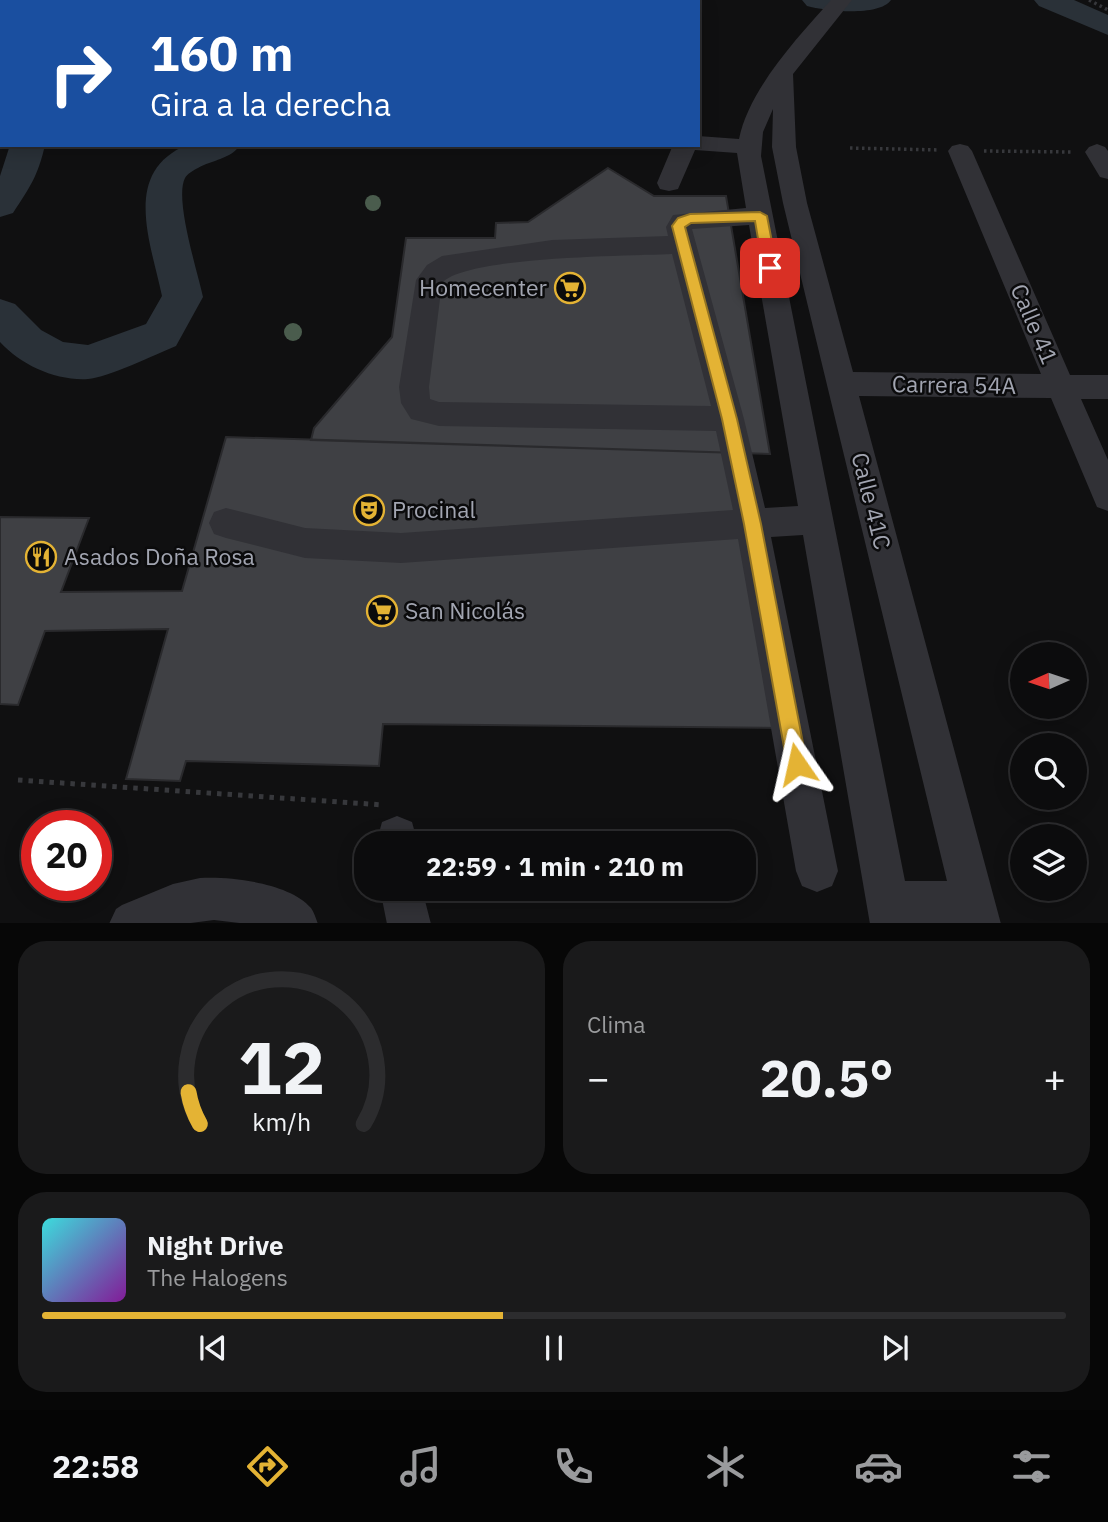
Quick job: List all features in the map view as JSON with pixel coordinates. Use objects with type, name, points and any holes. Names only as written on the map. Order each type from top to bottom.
[{"type":"street","points":[[842,0],[810,37],[772,92],[752,130],[749,156],[890,913],[977,913]]},
{"type":"street","name":"Calle 41C","points":[[784,76],[784,147],[794,203],[977,913]]},
{"type":"street","points":[[700,143],[750,147]]},
{"type":"street","points":[[668,183],[684,147]]},
{"type":"street","name":"Calle 41","points":[[960,150],[1108,497]]},
{"type":"street","points":[[760,216],[682,221],[679,226],[729,419],[752,524],[817,871]]},
{"type":"street","points":[[683,245],[552,249],[451,263],[429,280],[414,387],[416,403],[422,410],[439,414],[729,419]]},
{"type":"street","name":"Carrera 54A","points":[[841,384],[1108,387]]},
{"type":"street","points":[[226,523],[305,543],[401,548],[817,519]]},
{"type":"street","points":[[131,923],[188,901],[241,899],[289,917],[296,923]]},
{"type":"street","points":[[404,901],[409,923]]},
{"type":"path","points":[[1090,0],[1108,10]]},
{"type":"path","points":[[18,780],[394,829]]},
{"type":"building","name":"Homecenter","points":[[608,168],[654,196],[726,196],[770,454],[311,440],[314,428],[392,337],[406,238],[495,238],[496,223],[528,222]]},
{"type":"building","name":"San Nicolás","points":[[226,437],[740,453],[782,728],[383,724],[379,766],[186,761],[180,781],[126,779],[168,629],[45,631],[18,705],[0,704],[0,517],[89,518],[61,592],[182,591]]},
{"type":"waterway","points":[[817,0],[876,0]]},
{"type":"waterway","points":[[1049,0],[1108,26]]},
{"type":"waterway","points":[[0,204],[20,174],[27,147]]},
{"type":"waterway","points":[[0,315],[26,342],[55,358],[89,362],[161,335],[183,297],[166,218],[164,188],[167,178],[177,165],[217,147]]},
{"type":"place","name":"Homecenter","points":[[570,288]]},
{"type":"place","name":"Procinal","points":[[369,510]]},
{"type":"place","name":"Asados Doña Rosa","points":[[41,557]]},
{"type":"place","name":"San Nicolás","points":[[382,611]]},
{"type":"route","points":[[770,268],[760,216],[690,219],[682,221],[679,226],[729,419],[752,524],[797,764]]}]
